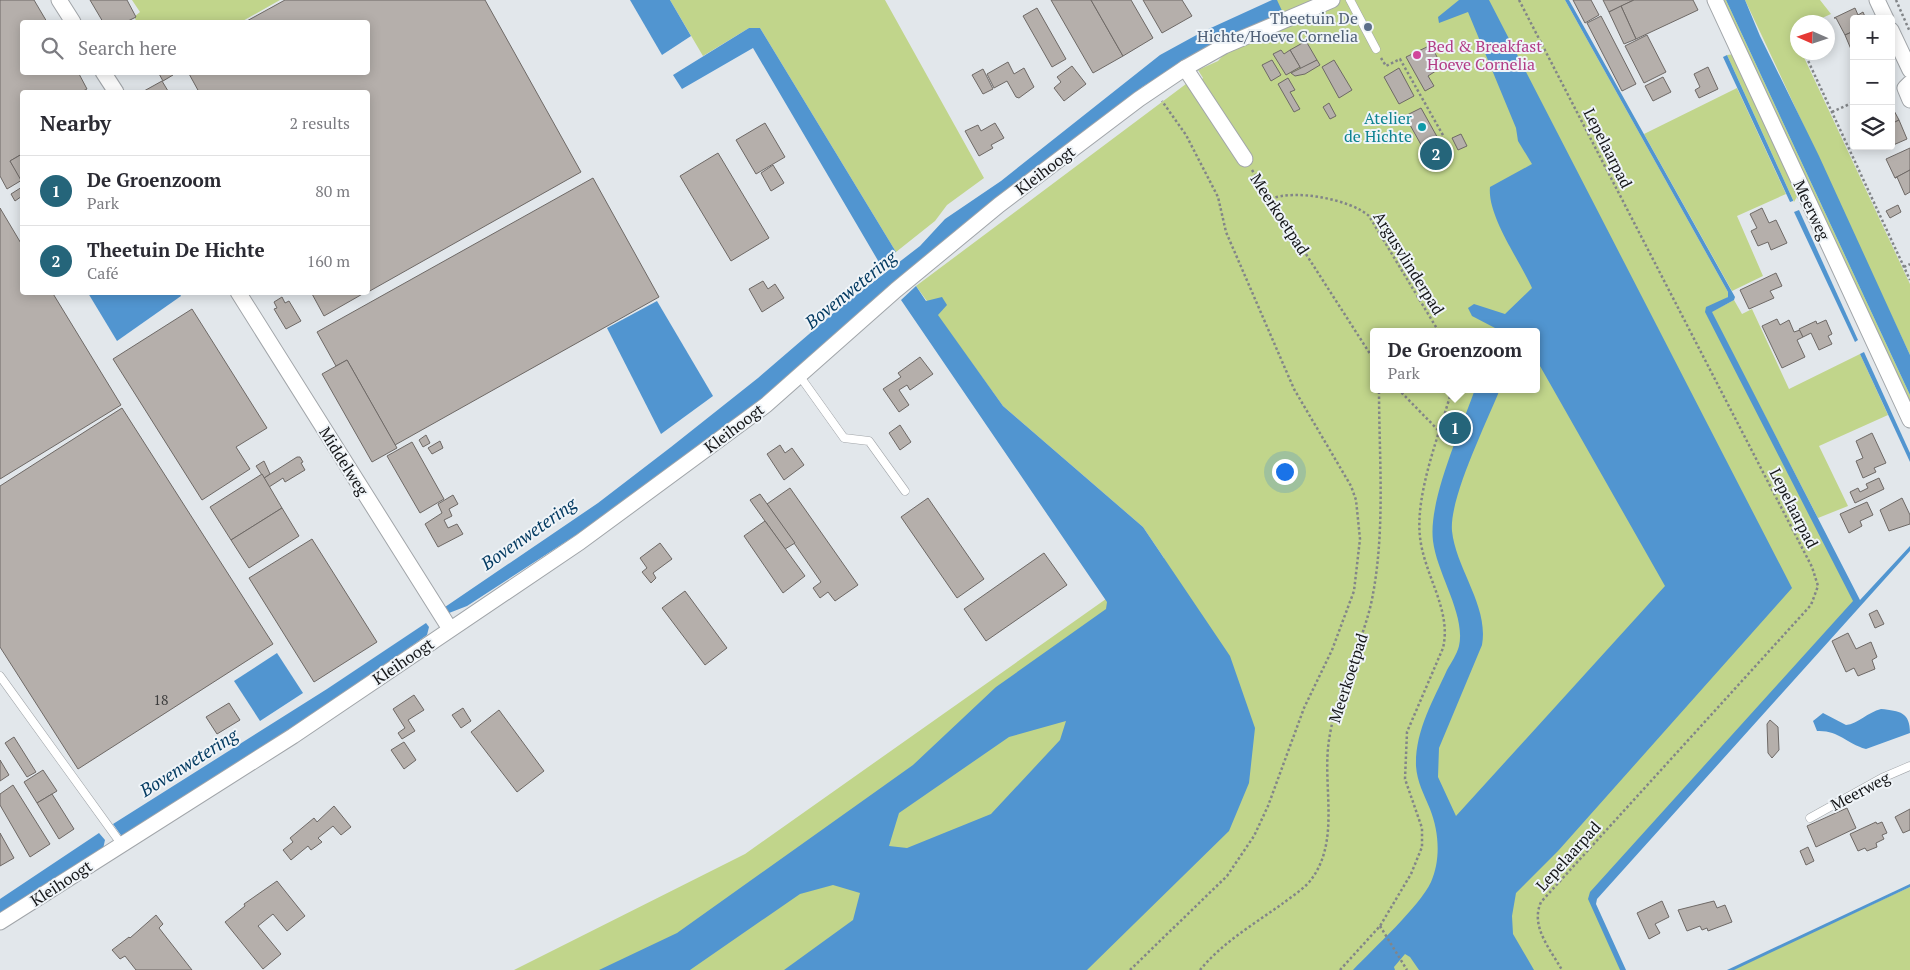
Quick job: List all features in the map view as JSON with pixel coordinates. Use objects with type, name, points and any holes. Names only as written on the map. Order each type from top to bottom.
[{"type":"street","points":[[59,0],[72,20]]},
{"type":"street","name":"Kleihoogt","points":[[0,922],[293,736],[580,542],[766,405],[896,290],[999,205],[1154,89],[1224,46],[1332,0]]},
{"type":"street","name":"Meerweg","points":[[1715,0],[1910,420]]},
{"type":"street","points":[[1877,0],[1884,15]]},
{"type":"street","points":[[1895,38],[1910,70]]},
{"type":"street","name":"Meerkoetpad","points":[[1186,68],[1244,159]]},
{"type":"street","points":[[106,75],[115,90]]},
{"type":"street","points":[[1910,83],[1905,88],[1910,100]]},
{"type":"street","name":"Middelweg","points":[[240,295],[450,629]]},
{"type":"lane","points":[[1350,0],[1376,49]]},
{"type":"lane","points":[[799,375],[844,438],[869,441],[905,491]]},
{"type":"lane","points":[[0,676],[122,844]]},
{"type":"lane","name":"Meerweg","points":[[1810,818],[1882,778],[1910,766]]},
{"type":"path","name":"Lepelaarpad","points":[[1519,0],[1807,558],[1818,586],[1811,604],[1542,902],[1538,910],[1539,928],[1562,970]]},
{"type":"path","points":[[1896,0],[1910,32]]},
{"type":"path","points":[[1376,49],[1386,66],[1400,58],[1444,137]]},
{"type":"path","points":[[1808,60],[1910,280]]},
{"type":"path","points":[[1130,970],[1227,876],[1254,836],[1280,779],[1304,708],[1345,619],[1354,591],[1360,539],[1356,500],[1351,486],[1294,389],[1282,363],[1226,232],[1218,197],[1186,136],[1154,89]]},
{"type":"path","points":[[1832,112],[1850,104]]},
{"type":"path","name":"Meerkoetpad","points":[[1244,159],[1370,354]]},
{"type":"path","name":"Argusvlinderpad","points":[[1271,199],[1288,195],[1338,202],[1361,210],[1369,216],[1437,328]]},
{"type":"path","points":[[1904,267],[1910,264]]},
{"type":"path","name":"Meerkoetpad","points":[[1200,970],[1226,945],[1299,891],[1313,878],[1322,861],[1327,842],[1329,740],[1338,697],[1363,634],[1371,603],[1378,557],[1379,393]]},
{"type":"path","points":[[1402,393],[1440,431]]},
{"type":"path","points":[[1340,970],[1380,926],[1406,882],[1422,847],[1422,828],[1405,779],[1407,732],[1443,648],[1446,636],[1442,610],[1423,554],[1419,506],[1451,393]]},
{"type":"path","points":[[1380,926],[1407,970]]},
{"type":"green space","points":[[132,0],[280,0],[245,20],[136,20],[134,17],[140,12]]},
{"type":"green space","points":[[670,0],[885,0],[984,178],[947,205],[935,221],[896,252],[760,28],[749,28],[703,56]]},
{"type":"green space","points":[[1274,0],[1565,0],[1728,292],[1728,297],[1708,311],[1858,603],[1590,899],[1622,970],[514,970],[745,854],[1164,558],[1143,527],[1003,406],[916,286],[1186,84],[1191,91],[1203,78],[1198,70],[1218,61]]},
{"type":"green space","points":[[1721,0],[1726,0],[1910,395],[1910,409]]},
{"type":"green space","points":[[1745,0],[1820,0],[1831,14],[1790,15],[1790,60],[1805,60],[1910,284],[1910,355],[1868,266]]},
{"type":"green space","points":[[1735,54],[1799,193],[1794,202],[1727,55]]},
{"type":"green space","points":[[1737,88],[1786,194],[1737,216],[1763,276],[1732,291],[1644,134]]},
{"type":"green space","points":[[1734,300],[1742,314],[1752,309],[1789,389],[1860,354],[1888,415],[1819,446],[1848,506],[1818,518],[1711,312]]},
{"type":"green space","points":[[1910,887],[1910,970],[1730,970]]},
{"type":"water","points":[[630,0],[670,0],[691,36],[662,55]]},
{"type":"water","points":[[1272,0],[1277,0],[1284,15],[1199,52],[1142,87],[948,241],[766,397],[616,509],[467,606],[449,613],[445,607],[598,503],[671,447],[758,378],[837,310],[920,246],[945,219],[1001,181],[1160,55],[1202,32]]},
{"type":"water","points":[[1459,0],[1489,0],[1792,588],[1558,851],[1516,893],[1512,916],[1513,934],[1534,970],[1419,970],[1410,957],[1405,954],[1394,967],[1395,970],[1353,970],[1417,903],[1431,882],[1436,864],[1437,836],[1433,818],[1418,777],[1416,753],[1426,716],[1457,652],[1460,634],[1455,608],[1436,554],[1433,541],[1433,524],[1440,486],[1473,393],[1498,393],[1462,480],[1453,517],[1452,531],[1455,545],[1477,602],[1483,630],[1482,645],[1439,748],[1438,777],[1456,816],[1665,586],[1540,366],[1540,328],[1495,328],[1472,316],[1468,308],[1474,304],[1505,314],[1532,288],[1499,225],[1490,199],[1490,187],[1532,164],[1518,141],[1516,128],[1468,12],[1439,23],[1438,17]]},
{"type":"water","points":[[1565,0],[1569,0],[1735,297],[1734,300],[1712,312],[1860,600],[1910,546],[1910,551],[1597,899],[1596,904],[1626,970],[1620,970],[1588,899],[1590,892],[1853,601],[1705,312],[1706,307],[1728,297],[1728,292]]},
{"type":"water","points":[[1726,0],[1745,0],[1760,36],[1819,156],[1910,355],[1910,395]]},
{"type":"water","points":[[749,28],[760,28],[896,252],[880,264],[753,48],[682,89],[673,75]]},
{"type":"water","points":[[1727,55],[1793,201],[1790,202],[1723,57]]},
{"type":"water","points":[[1799,210],[1858,340],[1855,342],[1794,212]]},
{"type":"water","points":[[916,286],[926,301],[942,297],[947,305],[938,315],[1003,406],[1143,527],[1230,656],[1255,728],[1249,783],[1229,831],[1087,970],[784,970],[853,920],[860,893],[833,885],[800,894],[690,970],[599,970],[677,933],[913,765],[996,687],[1106,609],[1107,602],[901,300]],"holes":[[[1066,721],[1060,740],[991,814],[907,848],[889,846],[899,813],[1009,737]]]},
{"type":"water","points":[[89,295],[180,295],[181,296],[117,341]]},
{"type":"water","points":[[657,301],[713,396],[661,434],[607,328]]},
{"type":"water","points":[[1864,352],[1910,453],[1910,462],[1860,354]]},
{"type":"water","points":[[426,623],[429,627],[427,635],[338,698],[123,838],[113,824],[327,689]]},
{"type":"water","points":[[277,653],[303,693],[260,721],[234,681]]},
{"type":"water","points":[[1881,709],[1903,714],[1910,726],[1910,733],[1866,749],[1837,735],[1825,731],[1817,731],[1813,721],[1823,713],[1846,725]]},
{"type":"water","points":[[99,833],[105,840],[103,849],[0,914],[0,899]]},
{"type":"water","points":[[1910,884],[1910,887],[1734,970],[1727,970]]},
{"type":"building","points":[[0,0],[34,0],[46,20],[20,20],[20,75],[80,75],[87,89],[20,90],[20,155],[10,161],[20,177],[20,181],[7,189],[0,176]]},
{"type":"building","points":[[90,0],[127,0],[136,17],[130,20],[102,20]]},
{"type":"building","points":[[285,0],[485,0],[581,172],[370,291],[370,90],[198,90],[190,75],[370,75],[370,20],[249,20]]},
{"type":"building","points":[[1051,0],[1091,0],[1123,56],[1093,73]]},
{"type":"building","points":[[1091,0],[1131,0],[1153,38],[1123,56]]},
{"type":"building","points":[[1143,0],[1182,0],[1192,16],[1162,33]]},
{"type":"building","points":[[1573,0],[1591,0],[1599,15],[1585,23]]},
{"type":"building","points":[[1603,0],[1634,0],[1609,12]]},
{"type":"building","points":[[1634,0],[1693,0],[1698,10],[1636,39],[1621,6]]},
{"type":"building","points":[[1621,6],[1636,39],[1624,44],[1609,12]]},
{"type":"building","points":[[1037,8],[1066,59],[1052,67],[1023,16]]},
{"type":"building","points":[[1855,8],[1858,15],[1850,15],[1850,33],[1845,35],[1835,18]]},
{"type":"building","points":[[1601,16],[1636,84],[1622,91],[1587,23]]},
{"type":"building","points":[[1850,33],[1850,47],[1845,35]]},
{"type":"building","points":[[1647,35],[1666,72],[1644,83],[1625,46]]},
{"type":"building","points":[[1306,41],[1317,60],[1301,69],[1290,50]]},
{"type":"building","points":[[1431,45],[1442,67],[1428,76],[1434,86],[1425,91],[1406,57]]},
{"type":"building","points":[[1281,50],[1284,54],[1290,50],[1300,67],[1286,75],[1273,54]]},
{"type":"building","points":[[1272,60],[1281,75],[1271,81],[1262,65]]},
{"type":"building","points":[[1317,60],[1320,65],[1305,74],[1295,76],[1291,73]]},
{"type":"building","points":[[1334,60],[1352,90],[1339,98],[1322,67]]},
{"type":"building","points":[[1008,62],[1014,74],[1024,68],[1034,87],[1019,98],[1016,97],[1007,81],[994,88],[987,74]]},
{"type":"building","points":[[1072,66],[1086,84],[1064,101],[1054,88],[1061,82],[1057,77]]},
{"type":"building","points":[[1708,67],[1718,89],[1699,98],[1695,90],[1700,87],[1694,74]]},
{"type":"building","points":[[1399,68],[1414,96],[1399,104],[1384,77]]},
{"type":"building","points":[[983,69],[993,89],[983,94],[972,75]]},
{"type":"building","points":[[160,75],[173,75],[163,81]]},
{"type":"building","points":[[1663,77],[1671,92],[1653,101],[1645,86]]},
{"type":"building","points":[[1288,78],[1295,90],[1290,92],[1300,109],[1294,112],[1278,84]]},
{"type":"building","points":[[162,81],[167,90],[146,90]]},
{"type":"building","points":[[1329,103],[1336,116],[1330,119],[1323,107]]},
{"type":"building","points":[[1421,108],[1440,142],[1424,150],[1405,116]]},
{"type":"building","points":[[1895,112],[1899,120],[1895,122]]},
{"type":"building","points":[[1899,120],[1907,139],[1895,144],[1895,122]]},
{"type":"building","points":[[765,123],[785,157],[756,174],[736,140]]},
{"type":"building","points":[[995,123],[1004,138],[991,145],[993,148],[979,156],[965,131],[978,125],[981,131]]},
{"type":"building","points":[[1461,134],[1467,146],[1458,150],[1452,138]]},
{"type":"building","points":[[1910,148],[1910,170],[1895,178],[1886,159]]},
{"type":"building","points":[[718,153],[769,238],[731,261],[680,176]]},
{"type":"building","points":[[20,155],[20,178],[10,161]]},
{"type":"building","points":[[773,165],[784,183],[771,191],[761,173]]},
{"type":"building","points":[[1910,170],[1910,192],[1905,195],[1897,177],[1895,178]]},
{"type":"building","points":[[593,178],[659,297],[395,445],[347,360],[336,366],[317,332]]},
{"type":"building","points":[[20,188],[20,197],[15,201],[11,194]]},
{"type":"building","points":[[1898,205],[1901,212],[1890,218],[1886,211]]},
{"type":"building","points":[[0,208],[20,242],[20,295],[54,295],[121,405],[0,479]]},
{"type":"building","points":[[1762,208],[1769,223],[1776,220],[1787,243],[1771,250],[1768,242],[1758,246],[1751,231],[1757,228],[1750,214]]},
{"type":"building","points":[[1776,273],[1782,286],[1770,291],[1774,298],[1749,309],[1740,290]]},
{"type":"building","points":[[763,281],[768,289],[775,284],[784,298],[762,312],[749,289]]},
{"type":"building","points":[[313,295],[361,295],[324,316]]},
{"type":"building","points":[[282,297],[285,303],[289,301],[301,321],[286,329],[274,309],[277,308],[274,302]]},
{"type":"building","points":[[192,309],[267,428],[236,447],[250,469],[202,500],[113,359]]},
{"type":"building","points":[[1777,319],[1780,325],[1789,320],[1794,332],[1800,330],[1803,337],[1797,340],[1805,357],[1782,368],[1762,326]]},
{"type":"building","points":[[1826,320],[1832,334],[1828,336],[1832,344],[1819,350],[1811,333],[1803,337],[1799,329],[1816,321],[1817,324]]},
{"type":"building","points":[[920,357],[933,374],[910,390],[907,385],[899,390],[909,405],[899,412],[883,389],[901,377],[898,373]]},
{"type":"building","points":[[347,360],[397,448],[372,462],[322,374]]},
{"type":"building","points":[[122,408],[273,644],[78,769],[0,647],[0,486]]},
{"type":"building","points":[[900,425],[911,442],[900,450],[889,433]]},
{"type":"building","points":[[1872,433],[1886,463],[1874,468],[1876,472],[1863,478],[1856,461],[1863,458],[1856,441]]},
{"type":"building","points":[[426,435],[430,443],[423,447],[419,440]]},
{"type":"building","points":[[440,441],[443,448],[432,454],[428,448]]},
{"type":"building","points":[[412,442],[444,499],[420,513],[387,456]]},
{"type":"building","points":[[780,445],[785,453],[792,448],[804,465],[784,480],[767,454]]},
{"type":"building","points":[[297,457],[300,457],[305,470],[285,482],[283,478],[269,487],[264,478]]},
{"type":"building","points":[[264,461],[270,474],[264,478],[256,466]]},
{"type":"building","points":[[262,474],[282,508],[231,540],[210,507]]},
{"type":"building","points":[[1879,478],[1884,489],[1855,503],[1850,492],[1858,488],[1860,492],[1868,488],[1866,484]]},
{"type":"building","points":[[790,488],[858,585],[835,601],[828,592],[820,598],[813,588],[821,582],[767,504]]},
{"type":"building","points":[[760,494],[795,543],[785,549],[750,500]]},
{"type":"building","points":[[453,495],[458,504],[449,509],[452,516],[444,520],[448,528],[457,524],[463,534],[438,547],[425,524],[442,513],[438,504]]},
{"type":"building","points":[[928,498],[984,579],[957,598],[901,517]]},
{"type":"building","points":[[1902,498],[1910,515],[1910,524],[1889,531],[1880,510]]},
{"type":"building","points":[[1867,502],[1873,515],[1860,521],[1862,526],[1849,533],[1840,514]]},
{"type":"building","points":[[282,508],[299,536],[249,568],[231,540]]},
{"type":"building","points":[[765,521],[805,576],[783,593],[744,536]]},
{"type":"building","points":[[312,539],[377,642],[314,682],[249,578]]},
{"type":"building","points":[[660,543],[672,559],[653,573],[656,578],[651,583],[642,572],[647,568],[640,558]]},
{"type":"building","points":[[1044,553],[1067,585],[986,641],[964,609]]},
{"type":"building","points":[[685,591],[727,648],[705,665],[662,608]]},
{"type":"building","points":[[1877,610],[1884,624],[1875,628],[1869,614]]},
{"type":"building","points":[[1848,633],[1856,649],[1871,642],[1877,657],[1872,660],[1875,669],[1858,676],[1854,668],[1846,672],[1832,641]]},
{"type":"building","points":[[414,695],[424,710],[408,720],[415,731],[402,739],[398,733],[405,728],[393,709]]},
{"type":"building","points":[[229,703],[240,720],[217,734],[206,717]]},
{"type":"building","points":[[463,708],[471,721],[461,728],[452,715]]},
{"type":"building","points":[[499,710],[544,771],[517,792],[471,732]]},
{"type":"building","points":[[1770,720],[1778,727],[1779,750],[1772,758],[1768,753],[1767,724]]},
{"type":"building","points":[[14,737],[36,772],[27,777],[5,743]]},
{"type":"building","points":[[404,742],[416,760],[404,769],[391,750]]},
{"type":"building","points":[[0,760],[9,775],[0,781]]},
{"type":"building","points":[[43,770],[57,791],[37,803],[24,782]]},
{"type":"building","points":[[13,785],[50,844],[30,857],[0,805],[0,794]]},
{"type":"building","points":[[52,794],[74,829],[59,839],[37,803]]},
{"type":"building","points":[[334,806],[351,827],[341,835],[333,826],[318,838],[322,842],[311,850],[308,846],[291,860],[283,850],[293,842],[290,838],[314,818],[317,822]]},
{"type":"building","points":[[1847,808],[1856,828],[1816,847],[1807,826]]},
{"type":"building","points":[[1910,809],[1910,830],[1903,833],[1895,817]]},
{"type":"building","points":[[1876,822],[1877,824],[1882,822],[1887,833],[1882,835],[1884,839],[1876,843],[1877,847],[1867,851],[1865,848],[1858,851],[1850,834]]},
{"type":"building","points":[[0,833],[14,858],[0,866]]},
{"type":"building","points":[[1808,847],[1814,861],[1806,865],[1800,851]]},
{"type":"building","points":[[277,881],[305,916],[287,931],[273,914],[258,926],[281,954],[263,969],[225,922],[245,906],[244,904]]},
{"type":"building","points":[[1662,901],[1669,917],[1655,924],[1660,933],[1649,939],[1637,913]]},
{"type":"building","points":[[1714,901],[1717,908],[1725,905],[1732,922],[1708,931],[1707,928],[1702,930],[1700,926],[1687,931],[1678,910]]},
{"type":"building","points":[[156,915],[163,924],[159,928],[192,970],[136,970],[125,956],[120,959],[112,950],[130,938]]},
{"type":"place","name":"Theetuin De Hichte/Hoeve Cornelia","points":[[1368,27]]},
{"type":"place","name":"Bed & Breakfast Hoeve Cornelia","points":[[1417,55]]},
{"type":"place","name":"Atelier de Hichte","points":[[1422,127]]},
{"type":"place","name":"Theetuin De Hichte","points":[[1436,154]]},
{"type":"place","name":"De Groenzoom","points":[[1455,428]]},
{"type":"water label","name":"Bovenwetering","points":[[851,290]]},
{"type":"water label","name":"Bovenwetering","points":[[529,534]]},
{"type":"water label","name":"Bovenwetering","points":[[189,763]]}]
